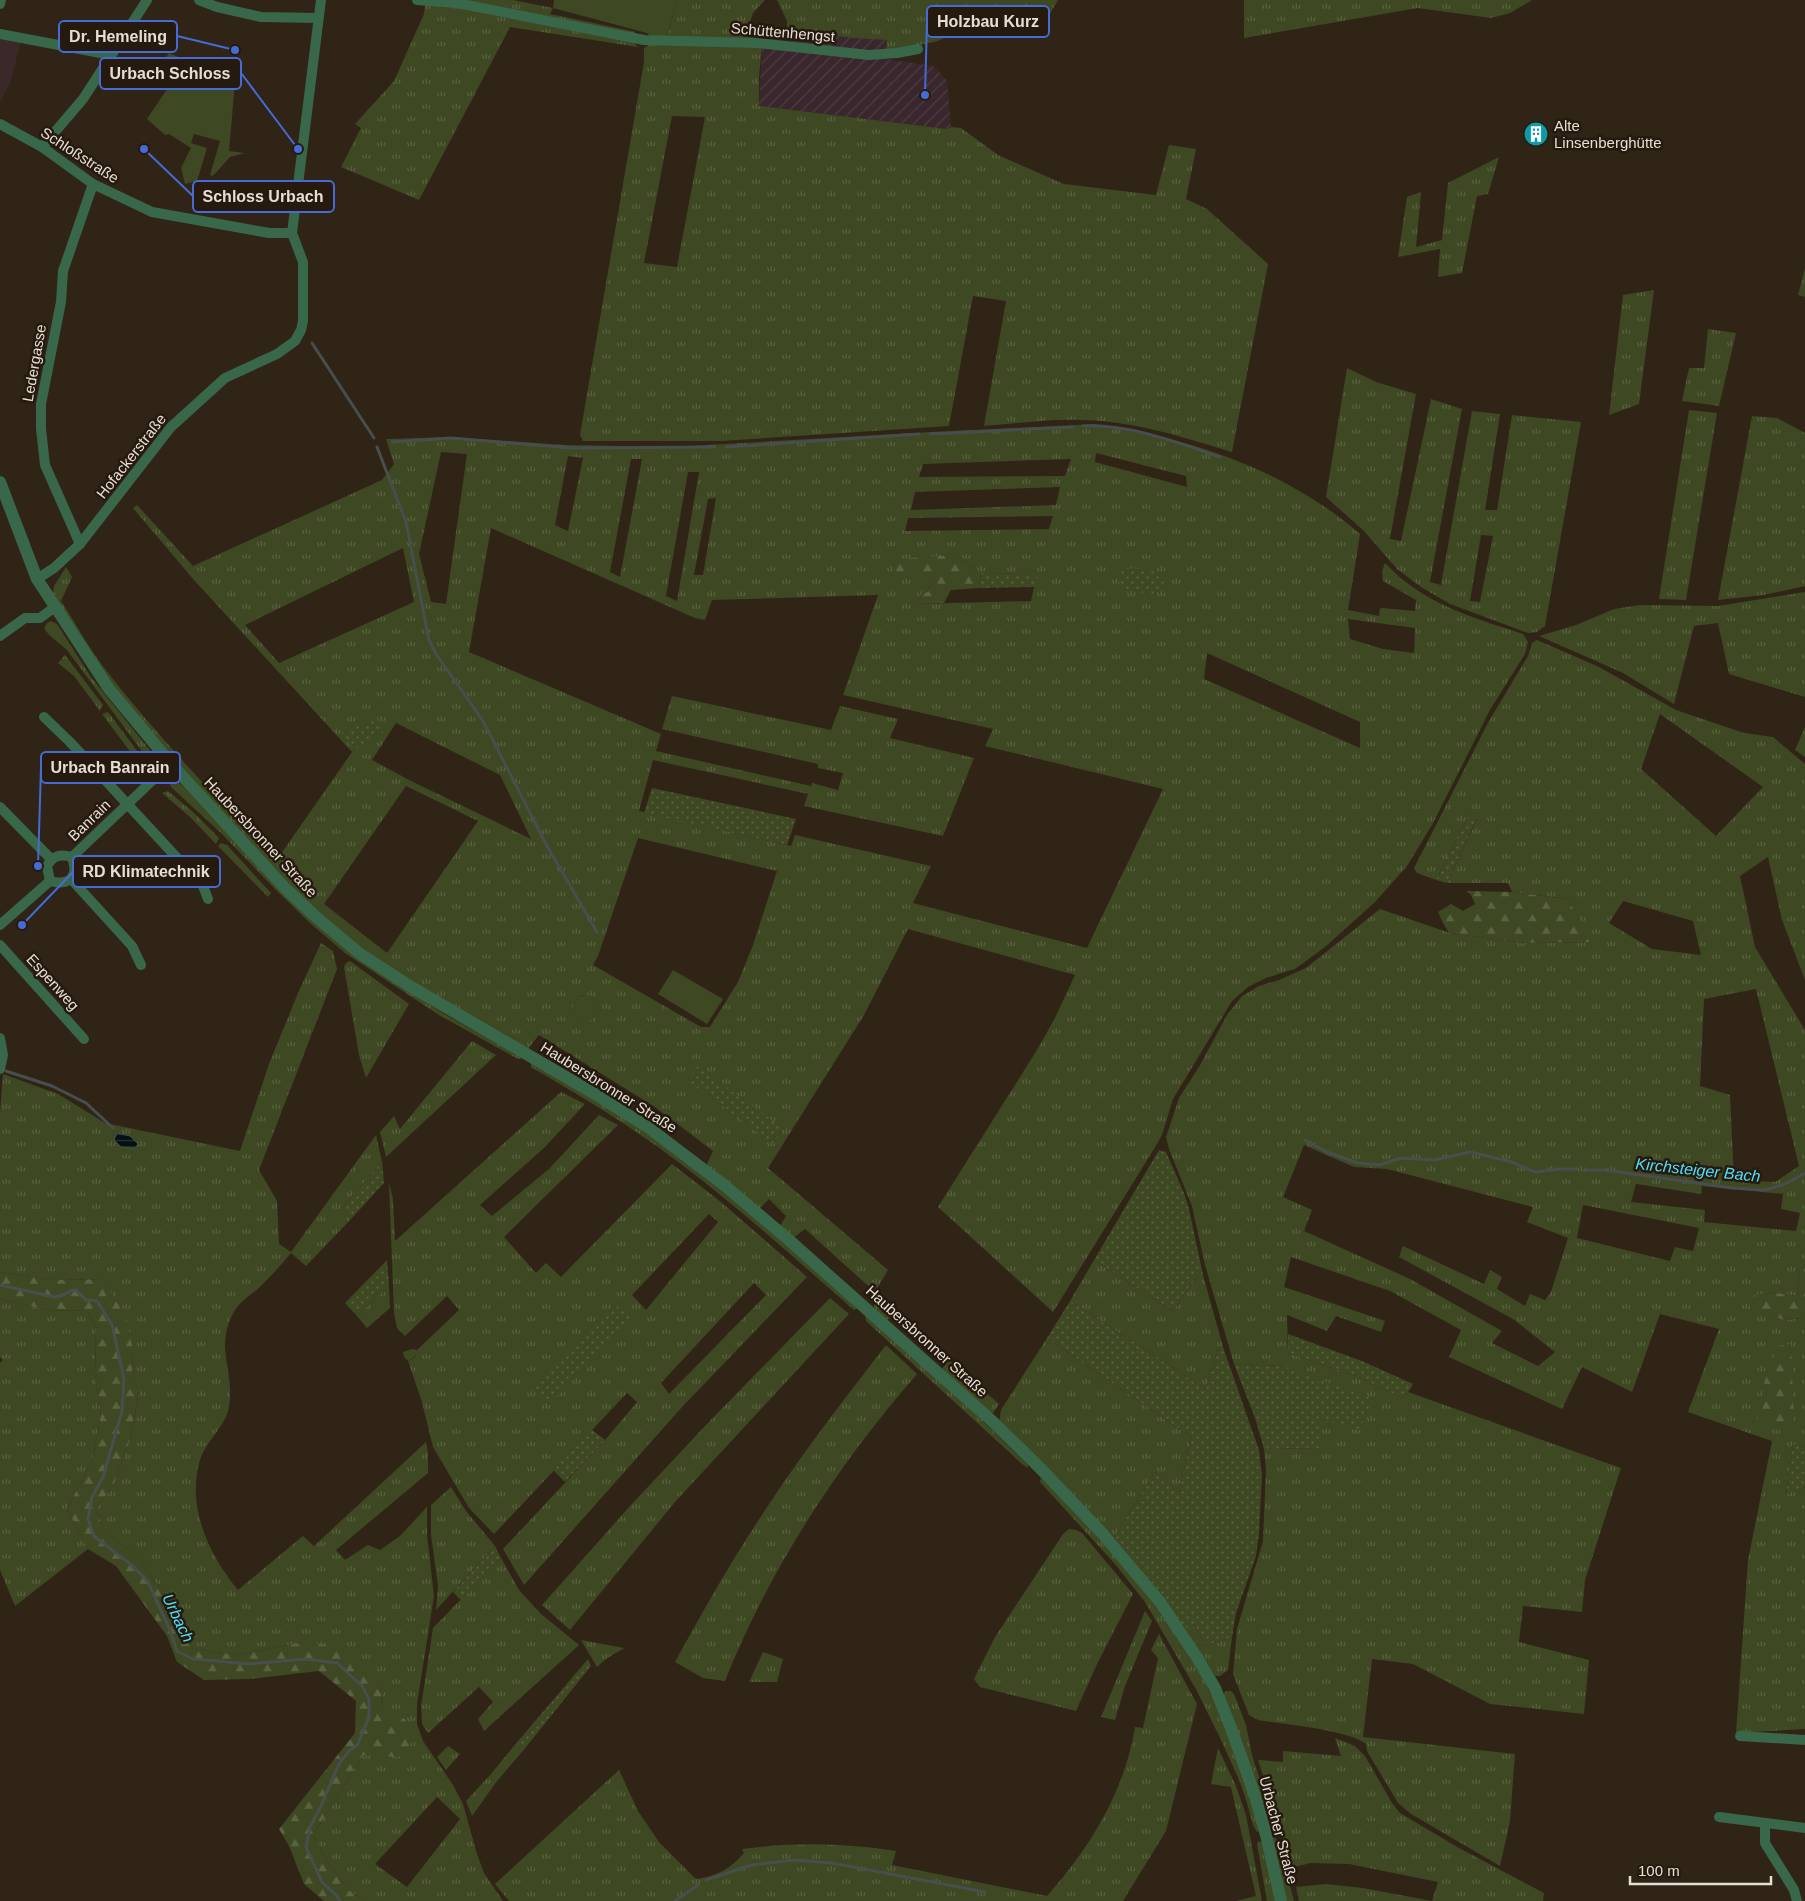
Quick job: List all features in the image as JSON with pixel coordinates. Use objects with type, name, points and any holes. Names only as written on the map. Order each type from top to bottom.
[{"type":"street","points":[[0,4],[1,0]]},
{"type":"street","points":[[42,147],[83,99],[146,0]]},
{"type":"street","points":[[199,0],[217,7],[261,17],[318,18]]},
{"type":"street","name":"Hofackerstraße","points":[[37,579],[54,568],[80,544],[171,427],[225,378],[277,354],[295,341],[301,330],[303,321],[303,262],[292,233],[321,0]]},
{"type":"street","name":"Schüttenhengst","points":[[417,0],[457,3],[644,40],[757,43],[869,55],[918,49]]},
{"type":"street","points":[[0,34],[111,55]]},
{"type":"street","name":"Schloßstraße","points":[[0,124],[42,147],[93,184],[152,212],[269,233],[292,233]]},
{"type":"street","name":"Ledergasse","points":[[80,544],[45,465],[41,429],[41,404],[61,302],[64,271],[93,184]]},
{"type":"street","name":"Haubersbronner Straße","points":[[0,482],[37,579],[109,689],[173,766],[270,873],[315,916],[359,953],[408,985],[649,1128],[743,1200],[992,1421],[1102,1533],[1160,1602],[1196,1656],[1214,1688],[1246,1768]]},
{"type":"street","points":[[0,636],[25,618],[40,618],[55,607]]},
{"type":"street","points":[[44,717],[70,742],[203,886],[208,899]]},
{"type":"street","name":"Banrain","points":[[72,857],[157,776],[173,766]]},
{"type":"street","points":[[0,807],[51,859],[47,866],[50,881]]},
{"type":"street","name":"Banrain","points":[[51,859],[57,855],[72,857]]},
{"type":"street","name":"Banrain","points":[[71,879],[75,872],[72,857]]},
{"type":"street","points":[[50,881],[59,884],[66,883],[71,879],[132,946],[141,965]]},
{"type":"street","points":[[0,925],[50,881]]},
{"type":"street","name":"Espenweg","points":[[0,945],[84,1039]]},
{"type":"street","points":[[0,1038],[3,1055],[0,1069]]},
{"type":"street","points":[[1740,1736],[1805,1740]]},
{"type":"street","name":"Urbacher Straße","points":[[1246,1768],[1266,1834],[1281,1901]]},
{"type":"street","points":[[1719,1817],[1805,1828]]},
{"type":"street","points":[[1765,1824],[1765,1843],[1794,1890],[1797,1901]]},
{"type":"shaded area","points":[[788,30],[887,40],[885,59],[933,66],[947,81],[951,127],[947,129],[759,106],[762,46],[785,49]]},
{"type":"shaded area","points":[[0,36],[21,41],[10,83],[0,102]]},
{"type":"shaded area","points":[[117,1133],[130,1136],[138,1144],[135,1148],[121,1147],[114,1140]]},
{"type":"green space","points":[[446,0],[513,0],[553,8],[550,14],[632,31],[639,35]]},
{"type":"green space","points":[[554,0],[677,0],[667,38],[651,37],[647,33],[553,8]]},
{"type":"green space","points":[[677,0],[765,0],[753,13],[749,26],[762,46],[759,106],[947,129],[951,127],[961,128],[998,155],[1064,184],[1156,195],[1169,145],[1196,149],[1186,199],[1207,209],[1268,264],[1232,452],[1157,430],[1099,421],[1055,420],[984,426],[1006,301],[973,296],[949,426],[721,441],[583,441],[580,435],[644,62],[644,48],[651,43],[667,38]],"holes":[[[672,116],[705,117],[677,267],[644,263]]]},
{"type":"green space","points":[[777,0],[1058,0],[1045,22],[1006,16],[972,23],[938,41],[896,50],[886,50],[887,40],[789,30],[787,39],[782,38],[787,27],[787,21]]},
{"type":"green space","points":[[1244,0],[1532,0],[1510,13],[1491,18],[1418,8],[1244,38]]},
{"type":"green space","points":[[425,5],[453,7],[634,43],[638,47],[510,27],[419,200],[341,167],[361,128],[355,124],[394,81],[424,14]]},
{"type":"green space","points":[[169,53],[196,61],[224,80],[235,83],[229,151],[245,153],[230,157],[213,176],[210,175],[220,141],[194,134],[191,143],[207,148],[197,181],[185,184],[181,168],[191,148],[169,134],[165,135],[147,119],[167,89],[151,78]]},
{"type":"green space","points":[[1499,157],[1488,194],[1477,196],[1462,273],[1438,277],[1440,249],[1398,257],[1407,197],[1421,192],[1416,247],[1442,240],[1448,183]]},
{"type":"green space","points":[[1805,268],[1805,297],[1798,295]]},
{"type":"green space","points":[[1654,290],[1639,404],[1609,415],[1623,295]]},
{"type":"green space","points":[[1708,329],[1736,333],[1719,406],[1682,401],[1689,368],[1704,368]]},
{"type":"green space","points":[[1347,368],[1376,382],[1416,394],[1390,539],[1401,541],[1431,399],[1462,409],[1430,582],[1441,585],[1472,411],[1500,414],[1485,510],[1497,510],[1512,415],[1581,422],[1545,626],[1537,632],[1528,633],[1450,604],[1421,587],[1397,569],[1364,531],[1326,497]],"holes":[[[1481,535],[1493,536],[1480,602],[1470,601]]]},
{"type":"green space","points":[[1689,410],[1717,413],[1686,600],[1659,599]]},
{"type":"green space","points":[[1752,416],[1777,418],[1805,433],[1805,586],[1764,595],[1718,600]]},
{"type":"green space","points":[[1095,424],[1167,438],[1202,448],[1236,460],[1301,492],[1331,511],[1360,534],[1348,610],[1379,616],[1380,608],[1415,611],[1416,600],[1383,581],[1382,571],[1385,563],[1415,589],[1432,599],[1467,615],[1523,634],[1528,642],[1525,654],[1491,708],[1432,825],[1407,866],[1375,902],[1325,947],[1295,969],[1266,978],[1248,987],[1232,1001],[1173,1099],[1162,1135],[1154,1149],[1053,1312],[938,1207],[1037,1050],[1055,1018],[1075,975],[908,929],[864,1015],[768,1168],[888,1270],[875,1292],[805,1229],[793,1238],[780,1226],[786,1216],[769,1199],[759,1209],[706,1166],[713,1151],[655,1107],[539,1035],[528,1049],[411,982],[358,945],[312,906],[276,873],[118,695],[53,593],[54,586],[66,567],[72,577],[61,601],[97,657],[122,691],[276,861],[352,752],[194,580],[133,508],[137,505],[193,566],[382,480],[394,464],[386,439],[451,437],[565,445],[673,447]],"holes":[[[441,452],[467,454],[446,604],[431,602],[419,554]],[[1096,453],[1186,476],[1187,487],[1095,462]],[[568,456],[583,458],[568,531],[555,525]],[[631,459],[642,459],[620,577],[610,572]],[[1071,459],[1065,476],[919,477],[923,464]],[[688,472],[699,472],[677,601],[666,596]],[[1060,487],[1056,505],[911,510],[915,492]],[[716,498],[703,575],[694,575],[708,499]],[[1053,516],[1049,529],[905,531],[908,518]],[[491,528],[695,618],[705,620],[712,600],[878,595],[843,695],[993,729],[985,746],[1163,789],[1087,948],[913,903],[931,866],[795,835],[791,846],[639,811],[653,760],[808,794],[804,806],[943,836],[974,758],[890,738],[898,719],[840,706],[831,730],[672,696],[662,729],[818,764],[818,768],[843,773],[838,790],[812,783],[811,786],[656,751],[661,734],[469,652]],[[403,548],[414,602],[279,663],[245,625]],[[955,555],[981,573],[1037,574],[1031,601],[917,604],[922,593],[928,592],[932,582]],[[1348,619],[1415,628],[1414,653],[1383,649],[1350,639]],[[1207,653],[1360,722],[1360,748],[1204,679]],[[396,723],[500,775],[531,839],[372,760]],[[406,786],[478,821],[387,953],[324,904]],[[638,838],[777,871],[753,945],[738,982],[710,1027],[701,1027],[593,965],[598,956]],[[582,995],[593,997],[597,1001],[575,1014],[575,1001]],[[689,1081],[783,1128],[774,1144]]]},
{"type":"green space","points":[[955,555],[981,573],[979,588],[951,590],[944,603],[917,604],[922,593],[928,592],[932,582],[893,571],[897,559]]},
{"type":"green space","points":[[1137,568],[1158,572],[1164,579],[1164,589],[1152,594],[1127,590],[1119,582],[1121,569]]},
{"type":"green space","points":[[981,573],[1038,574],[1035,587],[979,588]]},
{"type":"green space","points":[[1805,592],[1805,697],[1729,674],[1718,623],[1694,626],[1674,704],[1623,673],[1539,636],[1576,625],[1614,609],[1640,605],[1718,606]]},
{"type":"green space","points":[[51,621],[57,624],[91,677],[157,759],[155,771],[67,650],[46,631],[44,628]]},
{"type":"green space","points":[[1537,640],[1597,666],[1676,710],[1744,733],[1773,737],[1805,764],[1805,980],[1782,920],[1768,857],[1740,876],[1755,947],[1805,1030],[1805,1264],[1800,1269],[1797,1296],[1771,1292],[1753,1296],[1750,1307],[1784,1320],[1805,1318],[1805,1448],[1793,1445],[1786,1494],[1805,1487],[1805,1729],[1736,1733],[1748,1560],[1772,1441],[1688,1412],[1719,1329],[1660,1314],[1632,1392],[1582,1367],[1562,1409],[1449,1357],[1461,1330],[1390,1291],[1291,1257],[1284,1287],[1385,1321],[1381,1332],[1336,1316],[1327,1331],[1287,1315],[1288,1353],[1356,1376],[1404,1399],[1408,1392],[1621,1468],[1585,1580],[1582,1612],[1523,1606],[1519,1642],[1589,1660],[1584,1714],[1490,1704],[1413,1664],[1372,1659],[1363,1737],[1515,1754],[1510,1821],[1500,1866],[1411,1814],[1398,1803],[1367,1751],[1366,1744],[1357,1739],[1331,1731],[1258,1720],[1249,1715],[1233,1674],[1237,1629],[1263,1541],[1266,1469],[1264,1449],[1320,1448],[1283,1366],[1234,1364],[1205,1265],[1192,1206],[1166,1137],[1179,1098],[1199,1067],[1227,1015],[1242,996],[1259,986],[1279,980],[1306,968],[1380,909],[1450,933],[1524,943],[1594,942],[1567,899],[1512,892],[1508,883],[1447,883],[1477,819],[1469,815],[1436,880],[1417,873],[1414,868],[1489,721],[1528,656],[1532,643]],"holes":[[[1660,714],[1763,787],[1716,836],[1641,769]],[[1623,901],[1693,921],[1701,955],[1652,949],[1609,923]],[[1756,989],[1799,1166],[1775,1182],[1734,1180],[1730,1095],[1700,1086],[1704,999]],[[1304,1145],[1354,1167],[1387,1169],[1533,1207],[1527,1222],[1568,1238],[1551,1292],[1545,1300],[1530,1294],[1525,1306],[1497,1289],[1502,1277],[1490,1270],[1484,1284],[1403,1246],[1399,1257],[1513,1319],[1555,1352],[1538,1366],[1492,1343],[1502,1331],[1410,1279],[1304,1231],[1312,1210],[1283,1197]],[[1636,1184],[1701,1194],[1702,1186],[1783,1194],[1781,1209],[1800,1213],[1796,1231],[1704,1222],[1705,1210],[1631,1202]],[[1583,1205],[1699,1228],[1693,1251],[1675,1247],[1670,1261],[1577,1238]]]},
{"type":"green space","points":[[65,655],[103,705],[100,711],[74,676],[58,663]]},
{"type":"green space","points":[[108,712],[147,764],[147,774],[102,714]]},
{"type":"green space","points":[[376,717],[385,731],[355,749],[340,734]]},
{"type":"green space","points":[[1805,727],[1805,757],[1795,750]]},
{"type":"green space","points":[[168,779],[176,780],[185,788],[267,876],[404,988],[441,1012],[522,1058],[518,1059],[439,1015],[345,953],[310,923],[222,834],[171,787]]},
{"type":"green space","points":[[652,788],[796,819],[787,845],[644,813]]},
{"type":"green space","points":[[168,791],[219,838],[216,844],[190,817],[162,793]]},
{"type":"green space","points":[[1469,815],[1477,818],[1447,883],[1436,880]]},
{"type":"green space","points":[[221,843],[227,845],[271,893],[268,897],[218,846]]},
{"type":"green space","points":[[1466,891],[1512,892],[1567,899],[1595,942],[1524,943],[1449,933],[1438,912],[1451,904],[1463,911],[1475,904],[1471,895]]},
{"type":"green space","points":[[321,943],[333,951],[337,969],[259,1170],[277,1201],[279,1244],[291,1252],[376,1135],[382,1162],[342,1208],[351,1219],[309,1263],[306,1266],[291,1253],[260,1287],[240,1304],[230,1318],[225,1346],[230,1403],[226,1417],[206,1447],[200,1460],[196,1478],[198,1513],[203,1530],[218,1562],[238,1590],[303,1536],[314,1546],[426,1442],[428,1473],[336,1550],[345,1560],[368,1545],[380,1550],[400,1536],[427,1507],[427,1535],[434,1596],[417,1704],[417,1724],[423,1741],[453,1785],[463,1804],[484,1873],[503,1901],[365,1901],[348,1890],[327,1860],[313,1835],[363,1755],[373,1755],[382,1714],[381,1679],[303,1642],[239,1655],[193,1649],[170,1602],[136,1555],[105,1533],[96,1509],[114,1484],[130,1440],[139,1392],[132,1379],[133,1350],[104,1279],[51,1280],[0,1272],[0,1114],[3,1074],[58,1094],[105,1123],[240,1151],[269,1064]],"holes":[[[437,1797],[460,1819],[407,1887],[375,1864]]]},
{"type":"green space","points":[[350,961],[409,1004],[366,1078],[359,1055],[344,967]]},
{"type":"green space","points":[[673,970],[723,999],[707,1024],[658,994]]},
{"type":"green space","points":[[586,995],[595,999],[599,1008],[595,1017],[586,1021],[577,1017],[573,1008],[577,999]]},
{"type":"green space","points":[[472,1041],[496,1055],[386,1157],[380,1132],[394,1116],[400,1129]]},
{"type":"green space","points":[[531,1063],[621,1116],[677,1156],[757,1220],[858,1308],[854,1310],[752,1221],[699,1178],[617,1119],[531,1067]]},
{"type":"green space","points":[[697,1066],[783,1128],[774,1144],[688,1081]]},
{"type":"green space","points":[[561,1092],[585,1104],[544,1148],[480,1205],[492,1216],[549,1169],[599,1115],[618,1125],[504,1237],[536,1273],[546,1263],[561,1277],[672,1164],[721,1202],[807,1277],[682,1407],[524,1585],[503,1549],[605,1440],[637,1402],[627,1393],[494,1534],[469,1508],[433,1447],[422,1402],[408,1361],[415,1357],[417,1350],[459,1310],[447,1296],[405,1336],[397,1328],[394,1313],[389,1183],[393,1199],[395,1241]],"holes":[[[709,1214],[718,1222],[646,1310],[632,1295]],[[754,1283],[766,1295],[669,1394],[661,1383]]]},
{"type":"green space","points":[[1159,1150],[1166,1152],[1184,1193],[1203,1275],[1198,1275],[1173,1311],[1094,1260]]},
{"type":"green space","points":[[382,1162],[384,1183],[351,1219],[342,1208]]},
{"type":"green space","points":[[387,1260],[389,1285],[357,1316],[345,1303]]},
{"type":"green space","points":[[1094,1260],[1173,1311],[1198,1275],[1203,1275],[1223,1347],[1218,1349],[1206,1389],[1070,1301]]},
{"type":"green space","points":[[1805,1264],[1805,1318],[1784,1320],[1750,1308],[1752,1296],[1771,1292],[1797,1296],[1800,1268]]},
{"type":"green space","points":[[0,1272],[51,1280],[104,1279],[127,1320],[133,1350],[132,1379],[139,1391],[130,1440],[114,1484],[96,1509],[105,1533],[136,1555],[170,1602],[193,1649],[239,1655],[303,1642],[349,1648],[381,1679],[382,1713],[405,1719],[412,1742],[399,1757],[363,1755],[313,1835],[327,1860],[348,1890],[365,1901],[324,1901],[304,1884],[289,1846],[279,1829],[355,1733],[356,1701],[319,1671],[249,1679],[204,1680],[177,1662],[167,1636],[116,1566],[88,1549],[67,1509],[93,1458],[101,1414],[95,1374],[96,1328],[87,1311],[47,1310],[0,1299]]},
{"type":"green space","points":[[389,1285],[390,1308],[367,1328],[357,1316]]},
{"type":"green space","points":[[879,1296],[896,1311],[887,1320],[874,1309],[874,1301]]},
{"type":"green space","points":[[830,1298],[849,1314],[675,1502],[570,1630],[542,1605],[631,1505],[705,1426]]},
{"type":"green space","points":[[0,1299],[47,1310],[87,1311],[96,1328],[95,1374],[101,1414],[93,1458],[67,1509],[88,1549],[15,1606],[0,1570],[0,1363],[3,1360],[0,1357]]},
{"type":"green space","points":[[1070,1301],[1206,1389],[1218,1349],[1223,1347],[1259,1450],[1262,1476],[1256,1556],[1236,1613],[1232,1637],[1205,1646],[1195,1624],[1185,1629],[1113,1540],[1155,1472],[1179,1493],[1191,1437],[1047,1338]]},
{"type":"green space","points":[[619,1306],[632,1319],[549,1405],[532,1388],[591,1328]]},
{"type":"green space","points":[[865,1314],[955,1394],[1028,1465],[1028,1468],[866,1321]]},
{"type":"green space","points":[[1288,1334],[1362,1361],[1413,1384],[1404,1399],[1356,1376],[1288,1353]]},
{"type":"green space","points":[[1047,1338],[1191,1437],[1179,1493],[1155,1472],[1113,1540],[999,1423],[1001,1410]]},
{"type":"green space","points":[[1791,1344],[1794,1425],[1785,1432],[1757,1424],[1764,1383],[1778,1346]]},
{"type":"green space","points":[[886,1345],[917,1374],[860,1444],[808,1519],[763,1599],[725,1681],[703,1678],[675,1662],[725,1573],[773,1498]]},
{"type":"green space","points":[[412,1349],[417,1350],[415,1356],[408,1361],[404,1357],[403,1352]]},
{"type":"green space","points":[[949,1360],[999,1404],[993,1413],[989,1412],[942,1369]]},
{"type":"green space","points":[[1234,1364],[1283,1366],[1373,1399],[1359,1430],[1322,1419],[1320,1448],[1264,1449],[1255,1418]]},
{"type":"green space","points":[[591,1429],[605,1440],[565,1482],[553,1470]]},
{"type":"green space","points":[[1793,1444],[1805,1448],[1805,1487],[1786,1494]]},
{"type":"green space","points":[[1041,1478],[1088,1526],[1132,1577],[1173,1630],[1191,1659],[1208,1688],[1231,1740],[1259,1831],[1257,1832],[1253,1825],[1240,1782],[1197,1691],[1145,1602],[1115,1564],[1040,1482]]},
{"type":"green space","points":[[451,1487],[466,1511],[495,1546],[436,1610],[438,1586],[431,1535],[431,1505]]},
{"type":"green space","points":[[1069,1529],[1082,1533],[1133,1594],[1097,1664],[1076,1711],[980,1687],[974,1679],[995,1637],[1063,1534]]},
{"type":"green space","points":[[495,1546],[501,1558],[461,1600],[453,1592]]},
{"type":"green space","points":[[501,1558],[519,1590],[541,1614],[579,1645],[484,1731],[478,1719],[493,1702],[479,1687],[428,1733],[422,1724],[421,1706],[433,1628]]},
{"type":"green space","points":[[1145,1611],[1152,1621],[1125,1686],[1115,1720],[1101,1717]]},
{"type":"green space","points":[[1195,1624],[1205,1646],[1232,1637],[1228,1670],[1220,1676],[1215,1676],[1185,1629]]},
{"type":"green space","points":[[1159,1634],[1197,1704],[1166,1831],[1123,1901],[509,1901],[495,1884],[619,1770],[638,1811],[659,1842],[696,1879],[716,1874],[729,1867],[744,1853],[742,1849],[800,1844],[839,1845],[896,1851],[892,1865],[1047,1896],[1091,1839],[1114,1796],[1130,1751],[1135,1727],[1143,1728],[1158,1658],[1151,1650]]},
{"type":"green space","points":[[581,1640],[624,1648],[597,1667]]},
{"type":"green space","points":[[763,1652],[783,1659],[777,1682],[749,1682]]},
{"type":"green space","points":[[588,1659],[591,1666],[522,1752],[520,1746],[513,1747]]},
{"type":"green space","points":[[1225,1691],[1231,1691],[1234,1694],[1246,1725],[1252,1755],[1272,1821],[1270,1827],[1268,1826],[1224,1697]]},
{"type":"green space","points":[[1335,1738],[1355,1746],[1365,1756],[1392,1803],[1400,1813],[1459,1848],[1544,1893],[1543,1901],[1432,1901],[1438,1882],[1349,1864],[1311,1863],[1290,1868],[1276,1814],[1258,1760],[1283,1762],[1283,1751],[1341,1756]]},
{"type":"green space","points":[[448,1746],[460,1754],[446,1770],[437,1757]]},
{"type":"green space","points":[[520,1746],[522,1752],[497,1781],[492,1781],[491,1774],[513,1747]]},
{"type":"green space","points":[[1218,1748],[1236,1786],[1246,1815],[1262,1901],[1236,1901],[1256,1896],[1231,1787],[1211,1784]]},
{"type":"green space","points":[[491,1774],[492,1781],[497,1781],[472,1816],[466,1801]]},
{"type":"green space","points":[[1274,1837],[1278,1841],[1294,1901],[1286,1901],[1271,1838]]},
{"type":"green space","points":[[1259,1841],[1262,1843],[1276,1901],[1267,1901],[1257,1844]]},
{"type":"green space","points":[[1326,1884],[1363,1888],[1432,1901],[1299,1901],[1296,1887]]},
{"type":"waterway","points":[[312,343],[374,438]]},
{"type":"waterway","points":[[1083,426],[1100,426],[1135,431],[1220,457]]},
{"type":"waterway","points":[[930,434],[1073,427]]},
{"type":"waterway","points":[[726,447],[919,434]]},
{"type":"waterway","points":[[392,442],[451,438],[571,448],[715,447]]},
{"type":"waterway","points":[[377,447],[406,522],[429,640],[436,654],[483,721],[547,846],[597,932]]},
{"type":"waterway","points":[[6,1071],[52,1086],[86,1103],[113,1128]]},
{"type":"waterway","name":"Kirchsteiger Bach","points":[[1305,1140],[1327,1152],[1357,1163],[1380,1165],[1401,1158],[1435,1160],[1470,1152],[1512,1162],[1535,1172],[1576,1169]]},
{"type":"waterway","name":"Kirchsteiger Bach","points":[[1584,1170],[1605,1170],[1732,1188],[1765,1190],[1785,1184],[1805,1173]]},
{"type":"waterway","name":"Urbach","points":[[0,1285],[54,1297],[76,1290],[86,1300],[97,1301],[112,1325],[124,1379],[122,1411],[103,1477],[92,1497],[88,1519],[94,1536],[134,1567],[148,1582],[170,1630],[177,1651],[193,1659],[247,1664],[305,1659],[337,1663],[362,1686],[369,1699],[369,1717],[358,1744],[349,1751],[339,1764],[310,1827],[306,1847],[322,1882],[340,1901]]},
{"type":"waterway","points":[[706,1880],[752,1865],[794,1860],[832,1863],[985,1892]]},
{"type":"waterway","points":[[675,1901],[698,1885]]},
{"type":"place","name":"Dr. Hemeling","points":[[235,50]]},
{"type":"place","name":"Holzbau Kurz","points":[[925,95]]},
{"type":"place","name":"Alte Linsenberghütte","points":[[1536,134]]},
{"type":"place","name":"Schloss Urbach","points":[[144,149]]},
{"type":"place","name":"Urbach Schloss","points":[[298,149]]},
{"type":"place","name":"Urbach Banrain","points":[[38,866]]},
{"type":"place","name":"RD Klimatechnik","points":[[22,925]]}]
